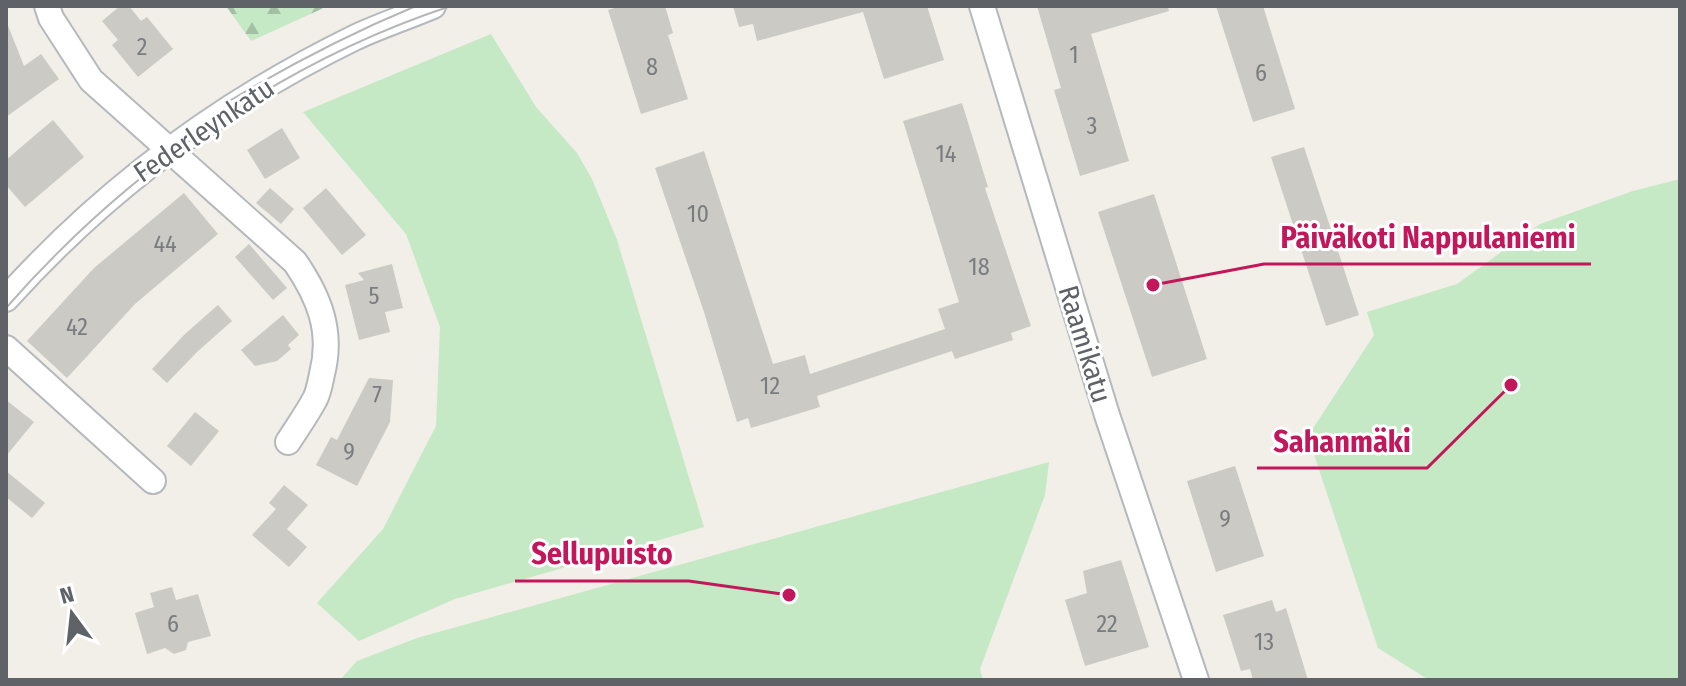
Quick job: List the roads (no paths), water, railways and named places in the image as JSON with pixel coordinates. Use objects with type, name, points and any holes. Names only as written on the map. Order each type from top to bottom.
[{"type":"street","points":[[47,6],[51,18],[91,80],[295,262],[321,307],[327,336],[325,366],[317,396],[288,442]]},
{"type":"street","name":"Federleynkatu","points":[[6,299],[67,234],[167,149],[293,70],[357,37],[433,6]]},
{"type":"street","name":"Raamikatu","points":[[982,6],[1107,415],[1196,680]]},
{"type":"street","points":[[6,348],[153,481]]},
{"type":"tram line","points":[[231,100],[322,50],[416,6]]},
{"type":"tram line","points":[[6,308],[101,212],[209,127],[326,58],[451,6]]},
{"type":"place","name":"Päiväkoti Nappulaniemi","points":[[1153,285]]},
{"type":"place","name":"Sahanmäki","points":[[1511,385]]},
{"type":"place","name":"Sellupuisto","points":[[789,595]]}]
